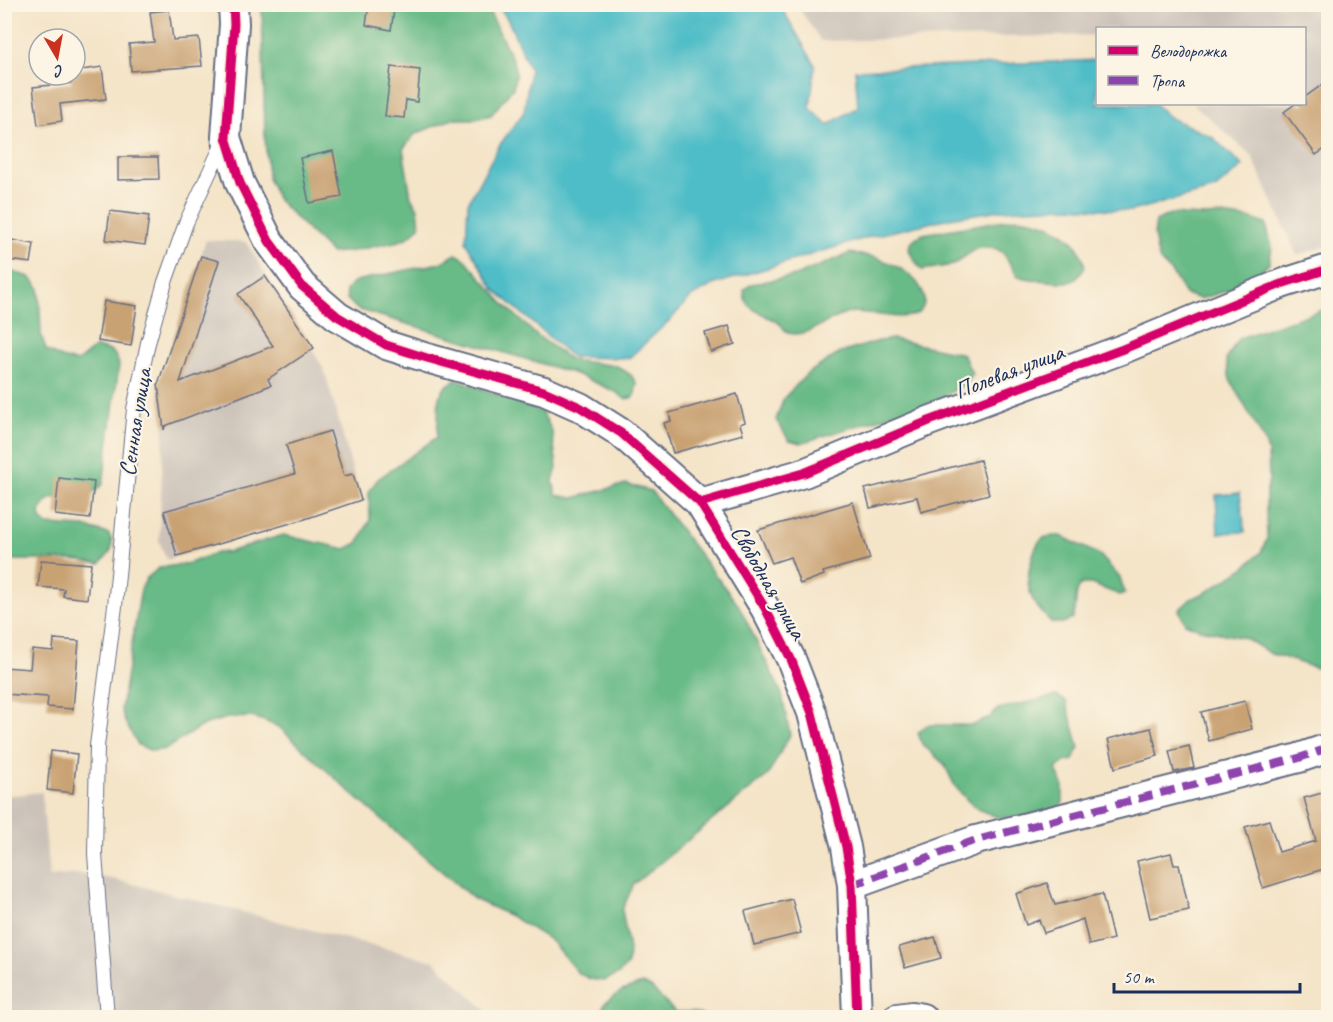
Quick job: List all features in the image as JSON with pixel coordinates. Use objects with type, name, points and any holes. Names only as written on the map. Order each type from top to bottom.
[{"type":"street","name":"Сенная улица","points":[[226,137],[234,24],[233,4]]},
{"type":"street","name":"Свободная улица","points":[[226,137],[240,183],[270,241],[302,286],[337,316],[386,345],[544,391],[580,407],[621,433],[700,503],[765,608],[791,659],[812,712],[846,848],[852,885],[857,1017]]},
{"type":"street","name":"Полевая улица","points":[[700,503],[804,473],[929,421],[1123,349],[1281,284],[1329,269]]},
{"type":"street","points":[[852,885],[976,840],[1299,758],[1329,748]]},
{"type":"street","points":[[897,1017],[922,1017]]},
{"type":"lane","name":"Сенная улица","points":[[107,1017],[95,854],[97,746],[115,606],[134,409],[148,343],[165,282],[186,223],[226,137]]},
{"type":"shaded area","points":[[797,5],[1328,5],[1328,246],[1297,255],[1251,155],[1194,105],[1306,105],[1306,27],[1096,27],[1096,35],[821,41]]},
{"type":"shaded area","points":[[206,240],[246,242],[324,369],[361,500],[167,560],[159,541],[164,427],[158,384]]},
{"type":"shaded area","points":[[42,792],[49,877],[79,874],[113,879],[434,961],[493,1017],[5,1017],[4,796]]},
{"type":"green space","points":[[262,5],[486,5],[513,61],[516,74],[513,88],[491,115],[475,119],[452,119],[415,134],[403,149],[411,197],[418,208],[420,227],[407,238],[353,251],[331,253],[278,200],[268,179]]},
{"type":"green space","points":[[1170,214],[1221,215],[1252,219],[1266,224],[1272,248],[1269,263],[1253,280],[1243,286],[1200,299],[1185,294],[1172,273],[1160,261],[1157,252],[1154,235],[1156,221]]},
{"type":"green space","points":[[1017,218],[1051,226],[1069,238],[1082,256],[1085,267],[1078,277],[1072,281],[1061,282],[1018,277],[1004,254],[997,249],[987,248],[977,248],[953,265],[922,270],[909,250],[911,242],[923,234]]},
{"type":"green space","points":[[850,253],[877,258],[906,272],[922,290],[924,302],[921,310],[912,316],[904,317],[862,312],[847,313],[811,330],[794,334],[786,331],[778,322],[753,309],[746,301],[744,290],[751,284],[795,276]]},
{"type":"green space","points":[[456,254],[465,259],[505,305],[534,333],[571,360],[617,366],[631,375],[637,384],[634,397],[625,399],[614,391],[576,374],[357,309],[347,299],[346,290],[356,281],[440,263]]},
{"type":"green space","points":[[4,269],[30,277],[39,288],[41,334],[46,350],[61,358],[77,362],[96,347],[111,352],[116,356],[119,365],[103,484],[91,495],[50,498],[40,511],[41,519],[48,525],[84,527],[109,534],[112,547],[100,564],[73,560],[5,558]]},
{"type":"green space","points":[[1328,308],[1328,666],[1315,668],[1271,654],[1245,638],[1199,629],[1185,623],[1179,610],[1191,599],[1205,593],[1244,568],[1261,552],[1267,539],[1268,451],[1230,380],[1226,360],[1239,338]]},
{"type":"green space","points":[[893,339],[963,354],[972,374],[967,383],[934,402],[801,443],[789,440],[776,420],[784,398],[808,373],[840,353]]},
{"type":"green space","points":[[457,379],[542,412],[552,431],[557,468],[553,481],[556,495],[573,498],[626,484],[651,491],[739,606],[782,694],[790,735],[768,775],[634,884],[622,910],[629,950],[628,964],[619,974],[604,981],[590,979],[578,973],[550,940],[511,916],[474,899],[359,800],[279,727],[254,717],[227,718],[203,725],[166,749],[152,751],[138,745],[125,722],[121,709],[141,589],[147,578],[159,568],[190,563],[215,553],[228,552],[283,535],[346,549],[358,543],[370,520],[369,491],[378,479],[437,437],[439,397],[446,386]]},
{"type":"green space","points":[[1061,536],[1100,555],[1120,578],[1125,593],[1120,595],[1091,584],[1081,584],[1077,593],[1073,619],[1062,623],[1052,623],[1035,603],[1028,583],[1036,548],[1043,538]]},
{"type":"green space","points":[[1056,696],[1066,701],[1079,747],[1073,760],[1064,762],[1056,769],[1063,786],[1063,803],[1058,808],[1023,819],[997,817],[980,810],[968,801],[955,786],[944,764],[922,744],[918,733],[927,725],[973,725],[989,718],[998,709]]},
{"type":"green space","points":[[642,984],[651,988],[675,1012],[692,1012],[711,1017],[599,1017],[605,1003],[622,991]]},
{"type":"water","points":[[498,5],[780,5],[815,65],[810,108],[828,125],[858,107],[855,70],[1096,60],[1096,105],[1156,105],[1169,117],[1212,137],[1243,166],[1215,189],[1131,211],[1068,207],[1000,210],[950,218],[869,237],[715,284],[691,297],[629,358],[572,357],[494,289],[466,242],[468,203],[499,146],[524,112],[530,70],[508,20]]},
{"type":"water","points":[[1240,493],[1245,532],[1218,533],[1216,495]]},
{"type":"building","points":[[369,4],[395,4],[391,30],[366,25]]},
{"type":"building","points":[[169,10],[173,40],[199,38],[202,66],[131,71],[129,44],[154,42],[150,12]]},
{"type":"building","points":[[102,67],[106,99],[60,104],[62,121],[38,125],[33,87],[87,87],[87,69]]},
{"type":"building","points":[[391,67],[420,70],[417,102],[406,100],[404,118],[385,116]]},
{"type":"building","points":[[1329,80],[1329,146],[1316,155],[1284,112],[1294,105],[1306,105],[1306,96]]},
{"type":"building","points":[[333,151],[342,197],[309,203],[300,158]]},
{"type":"building","points":[[118,157],[158,157],[159,179],[118,180]]},
{"type":"building","points":[[110,211],[149,216],[145,245],[106,240]]},
{"type":"building","points":[[12,240],[34,244],[31,263],[9,260]]},
{"type":"building","points":[[201,256],[219,261],[180,382],[273,346],[238,294],[265,276],[314,348],[268,379],[271,385],[165,426],[164,430],[158,384]]},
{"type":"building","points":[[104,301],[137,306],[131,346],[98,341]]},
{"type":"building","points":[[729,326],[735,344],[711,352],[705,333]]},
{"type":"building","points":[[737,394],[745,422],[740,424],[743,434],[673,453],[664,423],[671,421],[669,413]]},
{"type":"building","points":[[330,431],[344,476],[353,474],[361,500],[305,519],[177,556],[164,511],[295,474],[286,445]]},
{"type":"building","points":[[980,460],[989,494],[921,512],[917,497],[870,508],[865,489]]},
{"type":"building","points":[[59,478],[94,482],[90,519],[55,515]]},
{"type":"building","points":[[853,502],[870,559],[823,572],[824,575],[800,584],[790,557],[772,563],[758,530]]},
{"type":"building","points":[[41,560],[91,564],[87,599],[63,596],[64,589],[38,587]]},
{"type":"building","points":[[54,639],[79,641],[73,709],[47,707],[48,697],[4,694],[4,667],[30,669],[32,649],[53,651]]},
{"type":"building","points":[[1245,701],[1252,729],[1209,741],[1201,712]]},
{"type":"building","points":[[1151,728],[1158,756],[1115,768],[1108,739]]},
{"type":"building","points":[[1189,746],[1194,768],[1174,772],[1169,751]]},
{"type":"building","points":[[51,751],[77,754],[73,793],[47,790]]},
{"type":"building","points":[[1329,791],[1329,865],[1326,865],[1327,868],[1263,888],[1245,827],[1269,820],[1279,852],[1316,841],[1304,798]]},
{"type":"building","points":[[1171,853],[1174,865],[1179,865],[1189,910],[1150,918],[1137,861]]},
{"type":"building","points":[[1047,883],[1055,905],[1102,894],[1113,939],[1089,945],[1083,919],[1044,933],[1039,920],[1026,925],[1016,894]]},
{"type":"building","points":[[792,899],[801,933],[754,945],[745,911]]},
{"type":"building","points":[[935,937],[941,958],[905,968],[899,947]]},
{"type":"marked path","points":[[852,885],[976,840],[1299,758],[1328,748]]},
{"type":"cycle path","points":[[233,4],[234,24],[226,137],[240,183],[269,241],[302,286],[337,316],[386,345],[544,391],[580,407],[621,433],[700,503],[765,608],[791,659],[812,713],[846,847],[852,885],[857,1018]]},
{"type":"cycle path","points":[[700,503],[804,473],[929,421],[1123,349],[1281,284],[1328,269]]}]
